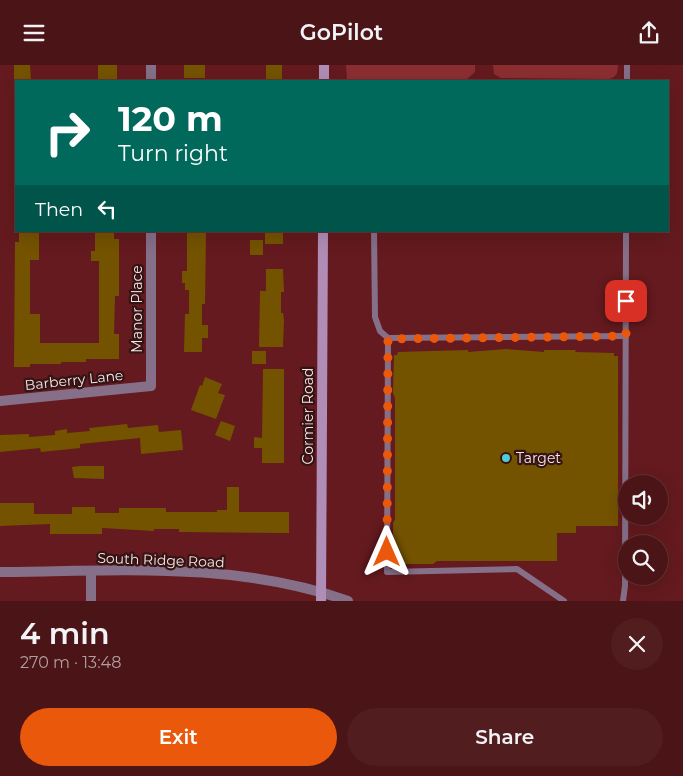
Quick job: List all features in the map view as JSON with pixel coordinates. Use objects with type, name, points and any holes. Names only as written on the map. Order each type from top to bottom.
[{"type":"street","points":[[151,65],[151,80]]},
{"type":"street","points":[[324,65],[324,80]]},
{"type":"street","name":"Manor Place","points":[[151,232],[151,386]]},
{"type":"street","name":"Cormier Road","points":[[321,596],[323,232]]},
{"type":"street","name":"Barberry Lane","points":[[0,401],[151,386]]},
{"type":"street","points":[[91,571],[91,601]]},
{"type":"street","name":"South Ridge Road","points":[[0,572],[186,571],[261,579],[321,596],[348,601]]},
{"type":"lane","points":[[627,65],[627,80]]},
{"type":"lane","points":[[374,232],[376,324],[388,339],[626,336]]},
{"type":"lane","points":[[623,601],[625,586],[626,232]]},
{"type":"lane","points":[[388,339],[387,572],[517,569],[564,601]]},
{"type":"shaded area","points":[[346,65],[475,65],[475,72],[467,79],[347,80]]},
{"type":"shaded area","points":[[493,65],[618,65],[618,70],[614,77],[609,79],[501,78],[494,74]]},
{"type":"building","points":[[14,65],[30,65],[31,80],[14,80]]},
{"type":"building","points":[[98,65],[117,65],[117,80],[98,80]]},
{"type":"building","points":[[184,65],[205,65],[205,78],[184,78]]},
{"type":"building","points":[[266,65],[282,65],[282,80],[266,80]]},
{"type":"building","points":[[19,232],[39,232],[39,260],[30,260],[30,314],[40,314],[40,343],[99,343],[99,261],[91,261],[91,251],[95,251],[95,232],[114,232],[114,239],[119,239],[119,296],[115,296],[114,334],[119,334],[119,359],[86,359],[86,362],[30,364],[30,367],[14,367],[15,242],[19,242]]},
{"type":"building","points":[[187,232],[206,232],[205,304],[202,304],[202,325],[208,325],[208,338],[202,338],[202,352],[184,352],[185,314],[189,314],[189,290],[185,290],[185,283],[182,283],[182,271],[187,271]]},
{"type":"building","points":[[265,232],[283,232],[283,244],[265,244]]},
{"type":"building","points":[[250,240],[263,240],[263,255],[250,255]]},
{"type":"building","points":[[266,269],[283,269],[284,292],[281,292],[281,313],[283,313],[284,320],[283,347],[259,347],[260,291],[266,291]]},
{"type":"building","name":"Target","points":[[506,349],[544,352],[544,350],[576,350],[575,352],[614,353],[614,356],[618,356],[618,526],[576,526],[576,533],[557,533],[557,561],[437,561],[433,564],[399,564],[399,561],[395,561],[395,558],[393,558],[393,523],[395,519],[394,355],[397,355],[398,352],[468,350],[468,352]]},
{"type":"building","points":[[252,351],[266,351],[266,364],[252,364]]},
{"type":"building","points":[[263,369],[284,369],[284,463],[262,463],[262,448],[254,448],[254,437],[262,438]]},
{"type":"building","points":[[205,377],[222,384],[218,393],[225,395],[216,419],[191,410]]},
{"type":"building","points":[[221,421],[235,426],[230,441],[215,435]]},
{"type":"building","points":[[127,424],[128,428],[158,425],[159,432],[181,430],[183,450],[141,454],[140,438],[80,444],[80,448],[41,452],[40,448],[0,452],[0,435],[29,434],[29,437],[55,435],[55,431],[67,429],[67,433],[90,431],[89,428]]},
{"type":"building","points":[[104,466],[104,479],[74,478],[72,467]]},
{"type":"building","points":[[227,487],[239,487],[239,512],[289,512],[289,533],[179,532],[179,529],[154,529],[154,531],[102,528],[102,534],[50,534],[50,524],[0,526],[0,503],[34,503],[34,514],[72,514],[72,507],[95,507],[95,513],[119,513],[119,508],[166,508],[166,512],[217,512],[217,510],[227,510]]},
{"type":"place","name":"Target","points":[[506,458]]},
{"type":"route","points":[[387,552],[388,339],[626,336],[626,301]]}]
